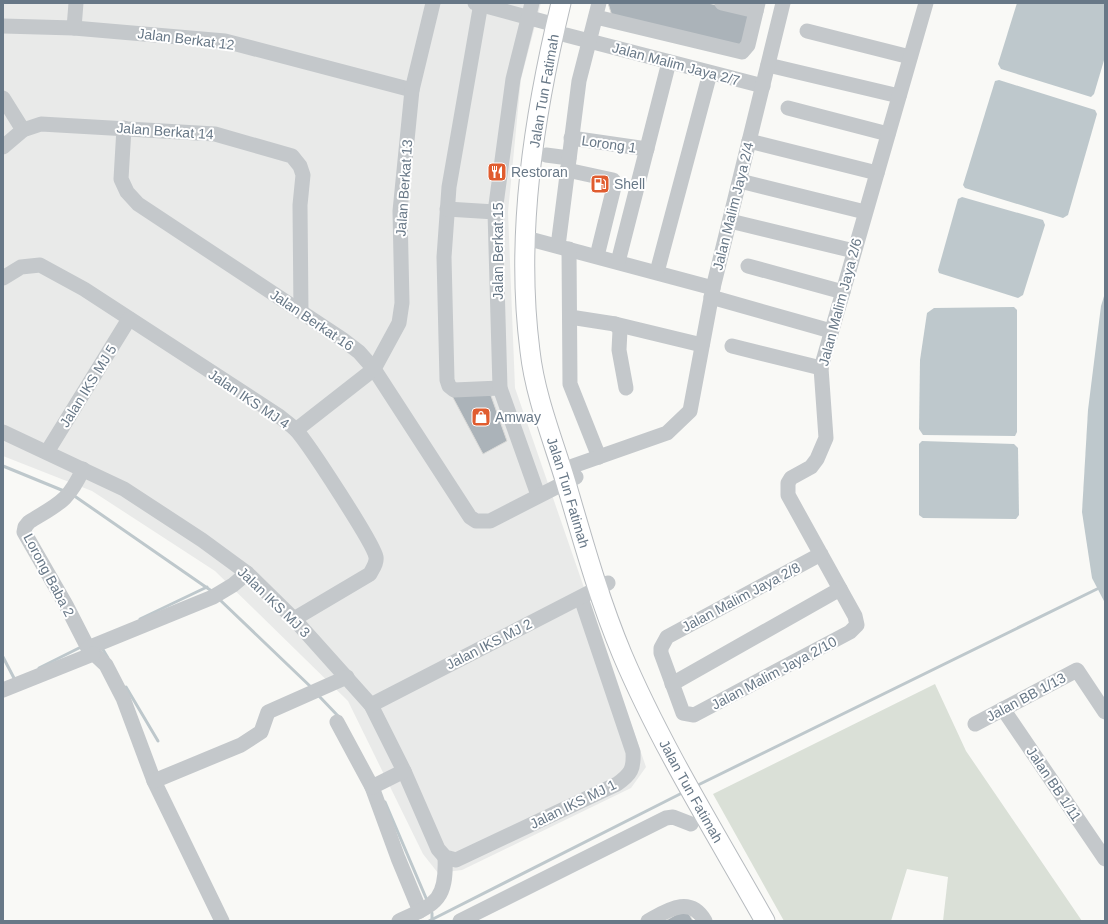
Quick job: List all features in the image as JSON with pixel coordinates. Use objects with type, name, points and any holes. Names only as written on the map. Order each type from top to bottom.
[{"type":"main road","name":"Jalan Tun Fatimah","points":[[532,239],[539,211],[556,80],[561,30],[561,3]]},
{"type":"main road","name":"Jalan Tun Fatimah","points":[[574,3],[561,30],[545,73],[532,161],[532,239],[537,280],[542,351],[549,386],[571,475],[602,586],[634,680],[684,766],[766,920]]},
{"type":"street","points":[[74,28],[76,3]]},
{"type":"street","name":"Jalan Berkat 13","points":[[374,369],[396,329],[401,312],[400,211],[412,90],[433,3]]},
{"type":"street","name":"Jalan Berkat 15","points":[[532,3],[513,79],[495,212],[500,388],[538,495]]},
{"type":"street","points":[[599,457],[570,384],[570,317],[564,247],[568,164],[571,138],[579,81],[597,10],[737,52],[742,52],[748,45],[757,7],[722,3]]},
{"type":"street","name":"Jalan Malim Jaya 2/4","points":[[690,411],[712,292],[784,3]]},
{"type":"street","name":"Jalan Malim Jaya 2/6","points":[[857,625],[856,616],[788,495],[788,487],[792,478],[811,467],[818,459],[826,438],[821,368],[926,3]]},
{"type":"street","points":[[479,4],[449,187],[447,209],[444,257],[447,380],[449,386],[454,390],[500,388]]},
{"type":"street","name":"Jalan Malim Jaya 2/7","points":[[479,4],[529,18],[590,41],[763,86]]},
{"type":"street","name":"Jalan Berkat 12","points":[[3,26],[74,28],[225,41],[412,90]]},
{"type":"street","points":[[807,31],[910,57]]},
{"type":"street","points":[[618,262],[669,62]]},
{"type":"street","points":[[768,65],[899,96]]},
{"type":"street","points":[[657,272],[710,73]]},
{"type":"street","points":[[3,98],[23,130]]},
{"type":"street","points":[[788,108],[888,134]]},
{"type":"street","name":"Jalan Berkat 14","points":[[3,147],[23,130],[41,124],[215,134],[292,156],[300,166],[303,175],[300,205],[301,312]]},
{"type":"street","name":"Jalan Berkat 16","points":[[124,128],[121,178],[126,192],[138,204],[350,345],[374,369],[470,517],[476,521],[490,521],[538,495],[599,457],[667,433],[690,411]]},
{"type":"street","name":"Lorong 1","points":[[571,138],[647,149]]},
{"type":"street","points":[[750,141],[877,173]]},
{"type":"street","points":[[546,155],[613,180],[615,183],[597,256]]},
{"type":"street","points":[[740,181],[865,212]]},
{"type":"street","points":[[447,209],[495,212]]},
{"type":"street","points":[[730,221],[854,251]]},
{"type":"street","points":[[532,239],[657,272],[712,292],[831,331]]},
{"type":"street","name":"Jalan IKS MJ 4","points":[[3,278],[21,267],[40,265],[84,289],[279,416],[296,430],[364,533],[374,551],[376,558],[375,566],[370,574],[294,619]]},
{"type":"street","points":[[748,266],[842,292]]},
{"type":"street","points":[[570,317],[615,324],[702,345]]},
{"type":"street","name":"Jalan IKS MJ 5","points":[[47,452],[129,319]]},
{"type":"street","points":[[615,324],[620,330],[619,350],[626,388]]},
{"type":"street","points":[[732,346],[821,368]]},
{"type":"street","points":[[296,430],[374,369]]},
{"type":"street","name":"Jalan IKS MJ 3","points":[[3,432],[124,489],[202,540],[247,573],[294,619],[371,705],[404,771],[438,849],[451,858]]},
{"type":"street","name":"Lorong Baba 2","points":[[83,469],[74,488],[63,501],[29,522],[25,527],[24,532],[66,605],[90,651]]},
{"type":"street","name":"Jalan Malim Jaya 2/8","points":[[672,684],[661,653],[664,642],[672,634],[821,554]]},
{"type":"street","points":[[3,690],[213,597],[233,585],[247,573]]},
{"type":"street","name":"Jalan IKS MJ 2","points":[[371,705],[602,586]]},
{"type":"street","points":[[672,684],[840,589]]},
{"type":"street","name":"Jalan IKS MJ 1","points":[[451,858],[617,784],[629,776],[634,763],[633,752],[581,598]]},
{"type":"street","name":"Jalan Malim Jaya 2/10","points":[[672,684],[681,709],[688,715],[694,715],[850,632],[857,625]]},
{"type":"street","points":[[90,651],[106,665],[123,698],[154,781],[222,921]]},
{"type":"street","name":"Jalan BB 1/13","points":[[975,724],[1077,670],[1105,712]]},
{"type":"street","points":[[154,781],[241,745],[261,732],[268,712],[347,677]]},
{"type":"street","name":"Jalan BB 1/11","points":[[1003,709],[1100,840],[1105,859]]},
{"type":"street","points":[[337,722],[372,787],[398,858],[420,911]]},
{"type":"street","points":[[372,787],[404,771]]},
{"type":"street","points":[[460,921],[666,818],[673,817],[691,824]]},
{"type":"street","points":[[399,921],[438,900],[451,858]]},
{"type":"street","points":[[648,921],[674,907],[689,907],[700,912],[705,921]]},
{"type":"shaded area","points":[[3,3],[541,3],[521,79],[508,212],[515,388],[646,767],[631,788],[462,870],[438,873],[423,854],[348,701],[215,571],[92,491],[3,456]]},
{"type":"shaded area","points":[[1017,3],[1105,3],[1105,57],[1094,94],[1091,97],[1001,69],[998,64]]},
{"type":"shaded area","points":[[999,80],[1095,110],[1097,114],[1068,215],[1063,218],[965,188],[963,185],[995,81]]},
{"type":"shaded area","points":[[962,197],[1043,220],[1045,225],[1023,295],[1018,298],[939,273],[938,270],[958,199]]},
{"type":"shaded area","points":[[1105,293],[1105,603],[1092,578],[1082,512],[1088,410],[1101,306]]},
{"type":"shaded area","points":[[1014,307],[1017,310],[1017,432],[1015,436],[923,435],[919,429],[920,360],[927,313],[934,308]]},
{"type":"shaded area","points":[[922,441],[1014,444],[1018,448],[1019,515],[1016,519],[923,518],[919,515],[919,444]]},
{"type":"shaded area","points":[[935,684],[966,751],[1082,921],[943,921],[948,877],[907,869],[891,921],[784,921],[713,794]]},
{"type":"building","points":[[608,3],[708,3],[751,14],[744,42],[735,48],[612,16]]},
{"type":"building","name":"Amway","points":[[450,392],[490,393],[507,441],[483,454]]},
{"type":"building","points":[[686,909],[693,921],[665,921]]},
{"type":"waterway","points":[[3,466],[64,491]]},
{"type":"waterway","points":[[73,495],[213,592]]},
{"type":"waterway","points":[[140,619],[207,587]]},
{"type":"waterway","points":[[696,786],[1097,589]]},
{"type":"waterway","points":[[219,599],[312,688]]},
{"type":"waterway","points":[[39,668],[83,646]]},
{"type":"waterway","points":[[102,648],[108,658]]},
{"type":"waterway","points":[[3,657],[15,680]]},
{"type":"waterway","points":[[126,687],[158,741]]},
{"type":"waterway","points":[[318,695],[339,717]]},
{"type":"waterway","points":[[429,921],[684,792]]},
{"type":"waterway","points":[[385,802],[426,898]]},
{"type":"waterway","points":[[432,913],[432,920]]},
{"type":"place","name":"Restoran","points":[[497,172]]},
{"type":"place","name":"Shell","points":[[600,184]]},
{"type":"place","name":"Amway","points":[[481,417]]}]
